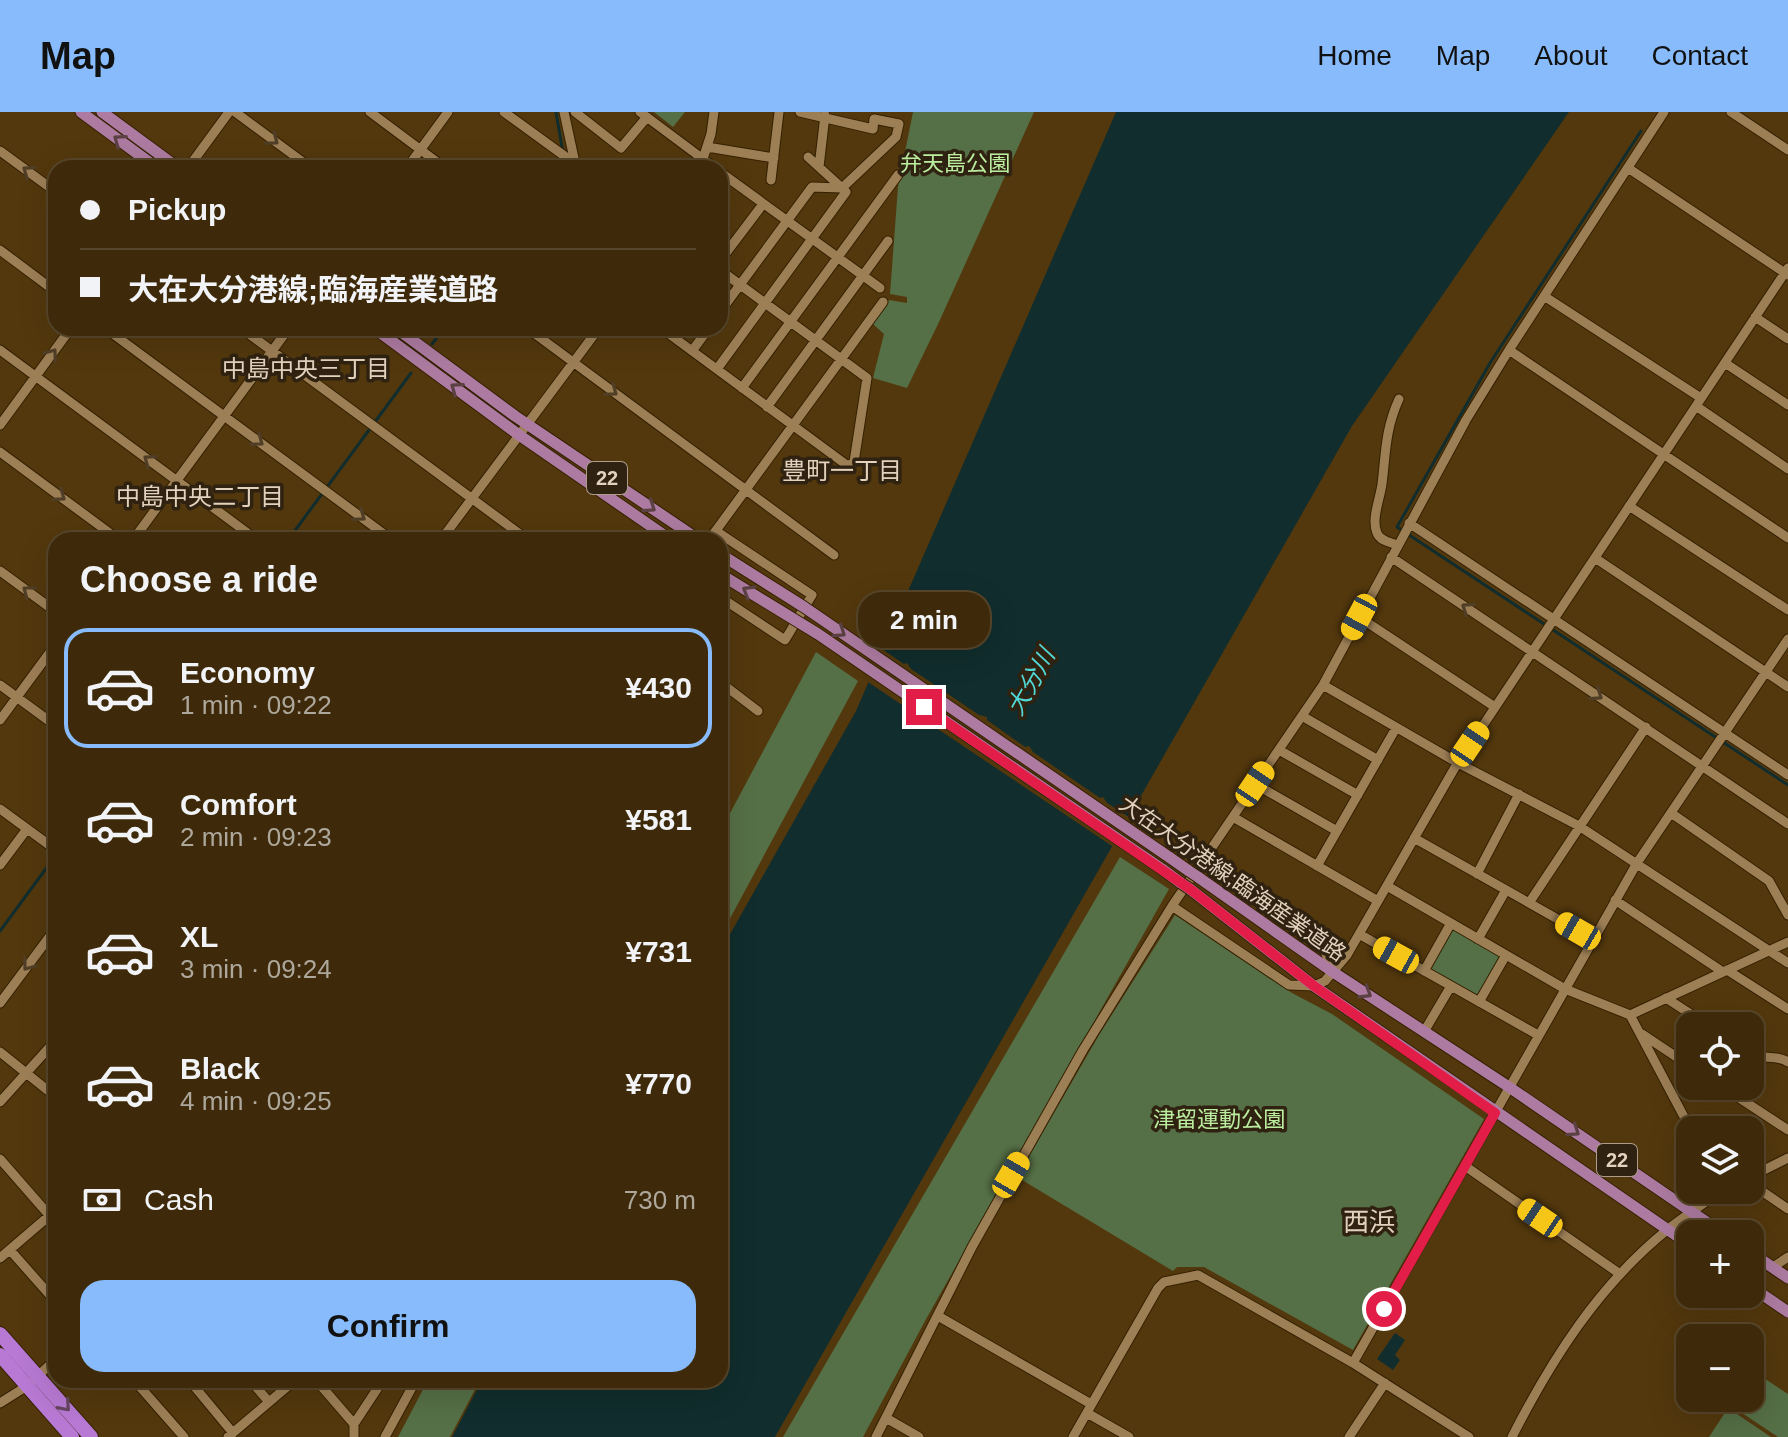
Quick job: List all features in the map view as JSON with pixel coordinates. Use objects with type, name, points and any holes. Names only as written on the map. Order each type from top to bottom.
[{"type":"highway","points":[[0,1334],[72,1437]]},
{"type":"highway","points":[[0,1355],[32,1380],[91,1437]]},
{"type":"main road","points":[[81,112],[146,160]]},
{"type":"main road","points":[[102,112],[167,160]]},
{"type":"main road","name":"22","points":[[385,336],[519,435],[659,532]]},
{"type":"main road","name":"22","points":[[407,336],[528,425],[687,532]]},
{"type":"main road","name":"大在大分港線;臨海産業道路","points":[[728,560],[804,607],[1333,972],[1425,1030],[1704,1220]]},
{"type":"main road","name":"大在大分港線;臨海産業道路","points":[[728,579],[824,638],[1162,869],[1314,986],[1676,1236]]},
{"type":"main road","points":[[1764,1261],[1788,1278]]},
{"type":"main road","points":[[1764,1296],[1788,1312]]},
{"type":"street","points":[[194,160],[232,112],[300,160]]},
{"type":"street","points":[[370,112],[434,160]]},
{"type":"street","points":[[413,160],[448,112]]},
{"type":"street","points":[[504,112],[570,160]]},
{"type":"street","points":[[564,112],[573,160]]},
{"type":"street","points":[[575,112],[621,148],[644,114],[697,160]]},
{"type":"street","points":[[703,160],[714,112]]},
{"type":"street","points":[[771,180],[779,112]]},
{"type":"street","points":[[728,301],[812,187],[842,188],[896,137],[899,124],[875,116],[873,129],[826,115],[800,112]]},
{"type":"street","points":[[876,1437],[1011,1175],[1172,906],[1323,685],[1466,420],[1664,112]]},
{"type":"street","points":[[1731,112],[1788,150]]},
{"type":"street","points":[[819,167],[826,115]]},
{"type":"street","points":[[707,147],[774,158]]},
{"type":"street","points":[[0,151],[48,186]]},
{"type":"street","points":[[717,369],[846,192],[808,157]]},
{"type":"street","points":[[1172,906],[1289,985],[1314,986],[1325,981],[1347,955],[1458,763],[1787,272],[1628,168]]},
{"type":"street","points":[[742,388],[898,175]]},
{"type":"street","points":[[728,178],[880,288]]},
{"type":"street","points":[[728,250],[763,204]]},
{"type":"street","points":[[767,407],[888,241]]},
{"type":"street","points":[[0,250],[48,286]]},
{"type":"street","points":[[674,336],[848,466],[854,462],[867,378],[728,276]]},
{"type":"street","points":[[1544,296],[1699,402],[1788,469]]},
{"type":"street","points":[[716,531],[883,302]]},
{"type":"street","points":[[1755,317],[1788,339]]},
{"type":"street","points":[[0,425],[65,336]]},
{"type":"street","points":[[116,336],[381,532]]},
{"type":"street","points":[[252,336],[517,532]]},
{"type":"street","points":[[139,532],[283,336]]},
{"type":"street","points":[[538,336],[834,555]]},
{"type":"street","points":[[447,532],[593,336]]},
{"type":"street","points":[[692,351],[703,336]]},
{"type":"street","points":[[0,350],[246,532]]},
{"type":"street","points":[[1509,350],[1788,538]]},
{"type":"street","points":[[1725,363],[1788,405]]},
{"type":"street","points":[[1399,399],[1387,433],[1375,523],[1381,540],[1404,533],[1721,738],[1788,775]]},
{"type":"street","points":[[0,452],[108,532]]},
{"type":"street","points":[[1629,506],[1788,610]]},
{"type":"street","points":[[728,539],[812,595],[785,640],[728,602]]},
{"type":"street","points":[[1391,557],[1788,824]]},
{"type":"street","points":[[1595,558],[1788,687]]},
{"type":"street","points":[[0,571],[48,606]]},
{"type":"street","points":[[1359,617],[1495,707]]},
{"type":"street","points":[[1353,1363],[1637,863],[1788,639]]},
{"type":"street","points":[[0,720],[48,655]]},
{"type":"street","points":[[0,685],[48,720]]},
{"type":"street","points":[[1323,685],[1458,763],[1579,826],[1788,963]]},
{"type":"street","points":[[728,688],[758,711]]},
{"type":"street","points":[[1302,716],[1378,760]]},
{"type":"street","points":[[1529,903],[1646,727]]},
{"type":"street","points":[[1317,866],[1396,728]]},
{"type":"street","points":[[1279,750],[1358,795]]},
{"type":"street","points":[[1255,784],[1337,831]]},
{"type":"street","points":[[1477,874],[1519,794]]},
{"type":"street","points":[[0,809],[48,845]]},
{"type":"street","points":[[1671,813],[1769,881],[1788,915]]},
{"type":"street","points":[[1233,817],[1378,901]]},
{"type":"street","points":[[0,865],[27,829]]},
{"type":"street","points":[[1414,838],[1593,939]]},
{"type":"street","points":[[1202,862],[1319,943],[1333,972]]},
{"type":"street","points":[[1387,886],[1565,989],[1630,1015],[1684,1116]]},
{"type":"street","points":[[1478,939],[1506,890]]},
{"type":"street","points":[[1615,900],[1788,1009]]},
{"type":"street","points":[[1424,971],[1451,923]]},
{"type":"street","points":[[1359,934],[1538,1035]]},
{"type":"street","points":[[0,1003],[48,939]]},
{"type":"street","points":[[1630,1015],[1788,942]]},
{"type":"street","points":[[1479,1002],[1506,955]]},
{"type":"street","points":[[1425,1030],[1451,986]]},
{"type":"street","points":[[1666,998],[1688,1012]]},
{"type":"street","points":[[1639,1032],[1676,1057]]},
{"type":"street","points":[[0,1102],[48,1049]]},
{"type":"street","points":[[0,1052],[48,1090]]},
{"type":"street","points":[[1764,1057],[1782,1058],[1788,1062]]},
{"type":"street","points":[[1742,1100],[1788,1130]]},
{"type":"street","points":[[0,1159],[48,1211]]},
{"type":"street","points":[[1764,1173],[1786,1162]]},
{"type":"street","points":[[1465,1166],[1620,1274]]},
{"type":"street","points":[[1764,1191],[1788,1209]]},
{"type":"street","points":[[1512,1437],[1542,1379],[1573,1331],[1620,1274],[1667,1230],[1703,1204]]},
{"type":"street","points":[[0,1258],[48,1222]]},
{"type":"street","points":[[10,1250],[48,1293]]},
{"type":"street","points":[[1773,1267],[1788,1257]]},
{"type":"street","points":[[1073,1437],[1158,1288],[1164,1282],[1195,1275],[1204,1276],[1353,1363],[1469,1437]]},
{"type":"street","points":[[938,1316],[1089,1408],[1124,1436]]},
{"type":"street","points":[[0,1403],[48,1366]]},
{"type":"street","points":[[1349,1437],[1385,1383]]},
{"type":"street","points":[[141,1388],[184,1437]]},
{"type":"street","points":[[195,1388],[231,1435],[286,1388]]},
{"type":"street","points":[[257,1388],[269,1402]]},
{"type":"street","points":[[323,1388],[354,1424]]},
{"type":"street","points":[[354,1437],[354,1424],[378,1388]]},
{"type":"street","points":[[385,1437],[412,1388]]},
{"type":"street","points":[[886,1418],[919,1437]]},
{"type":"green space","points":[[654,112],[685,112],[673,127]]},
{"type":"green space","name":"弁天島公園","points":[[913,112],[1034,112],[907,388],[873,378],[884,334],[873,324],[889,300],[907,303],[907,297],[890,294],[898,187]]},
{"type":"green space","points":[[816,652],[858,681],[728,922],[728,817]]},
{"type":"green space","points":[[1120,857],[1169,889],[925,1321],[863,1437],[783,1437]]},
{"type":"green space","name":"津留運動公園","points":[[1175,915],[1292,993],[1332,1014],[1484,1119],[1353,1350],[1204,1267],[1177,1267],[1173,1271],[1017,1177],[1099,1035]]},
{"type":"green space","points":[[1455,929],[1499,954],[1500,958],[1475,997],[1430,969]]},
{"type":"green space","points":[[1764,1378],[1788,1394],[1788,1437],[1778,1437],[1740,1412],[1764,1412]]},
{"type":"green space","points":[[424,1388],[476,1388],[450,1437],[398,1437]]},
{"type":"green space","points":[[1725,1412],[1734,1412],[1771,1437],[1709,1437]]},
{"type":"water","name":"大分川","points":[[1116,112],[1569,112],[1352,426],[775,1437],[452,1437],[478,1388],[728,1388],[728,938],[856,711]]},
{"type":"water","points":[[1395,1333],[1405,1340],[1395,1355],[1400,1360],[1393,1370],[1377,1359]]},
{"type":"pier","points":[[879,647],[907,663],[911,669],[979,715],[987,717],[1025,747],[1029,746],[1033,752],[1132,819],[1115,848],[865,680]]},
{"type":"waterway","points":[[556,112],[563,153]]},
{"type":"waterway","points":[[1641,131],[1490,363],[1397,527],[1788,785]]},
{"type":"waterway","points":[[432,344],[438,336]]},
{"type":"waterway","points":[[294,532],[411,373]]},
{"type":"waterway","points":[[0,931],[48,866]]},
{"type":"district","name":"中島中央三丁目","points":[[306,369]]},
{"type":"district","name":"豊町一丁目","points":[[842,471]]},
{"type":"district","name":"中島中央二丁目","points":[[200,497]]},
{"type":"district","name":"西浜","points":[[1369,1222]]},
{"type":"route","points":[[924,707],[1190,889],[1314,986],[1495,1113],[1384,1309]]}]
